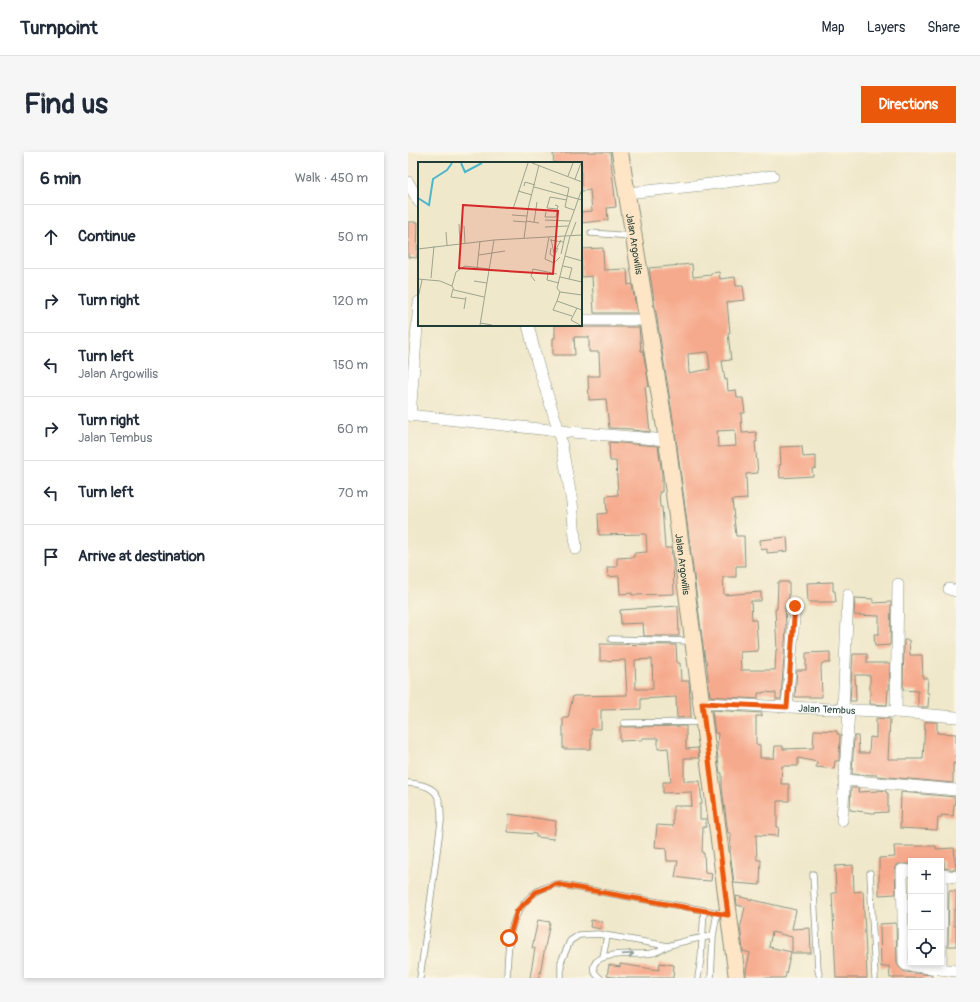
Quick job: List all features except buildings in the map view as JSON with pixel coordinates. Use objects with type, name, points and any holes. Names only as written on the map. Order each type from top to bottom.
[{"type":"street","name":"Jalan Argowilis","points":[[620,152],[668,440],[702,703],[723,914],[737,978]]},
{"type":"street","points":[[627,192],[703,185],[773,176]]},
{"type":"street","points":[[408,182],[418,200]]},
{"type":"street","points":[[418,318],[409,415],[559,431],[668,440]]},
{"type":"street","points":[[582,320],[648,320]]},
{"type":"street","points":[[528,326],[536,362],[559,431],[572,502],[576,549]]},
{"type":"street","points":[[896,712],[898,584]]},
{"type":"street","points":[[842,820],[845,780],[848,594]]},
{"type":"street","points":[[787,707],[795,606]]},
{"type":"street","name":"Jalan Tembus","points":[[702,703],[956,716]]},
{"type":"street","points":[[845,780],[956,790]]},
{"type":"street","points":[[908,871],[902,870],[903,960],[906,965],[956,971]]},
{"type":"street","points":[[944,875],[956,877]]},
{"type":"street","points":[[941,969],[942,894]]},
{"type":"lane","points":[[591,233],[634,237]]},
{"type":"lane","points":[[611,639],[694,641]]},
{"type":"lane","points":[[624,723],[704,722]]},
{"type":"lane","points":[[408,783],[420,784],[432,789],[439,798],[441,809],[441,822],[420,978]]},
{"type":"lane","points":[[870,872],[875,978]]},
{"type":"lane","points":[[813,874],[818,970],[820,978]]},
{"type":"lane","points":[[507,978],[509,938],[517,911],[536,892],[556,884],[723,914],[713,936],[712,978]]},
{"type":"lane","points":[[698,978],[704,911]]},
{"type":"lane","points":[[561,978],[561,962],[570,940],[579,935],[598,934],[668,946]]},
{"type":"lane","points":[[603,957],[607,936]]},
{"type":"lane","points":[[600,978],[595,974],[593,969],[594,964],[603,957],[627,954],[651,954],[668,946],[713,936]]},
{"type":"route","points":[[509,938],[517,911],[536,892],[556,884],[728,915],[702,703],[787,707],[795,606]]}]
